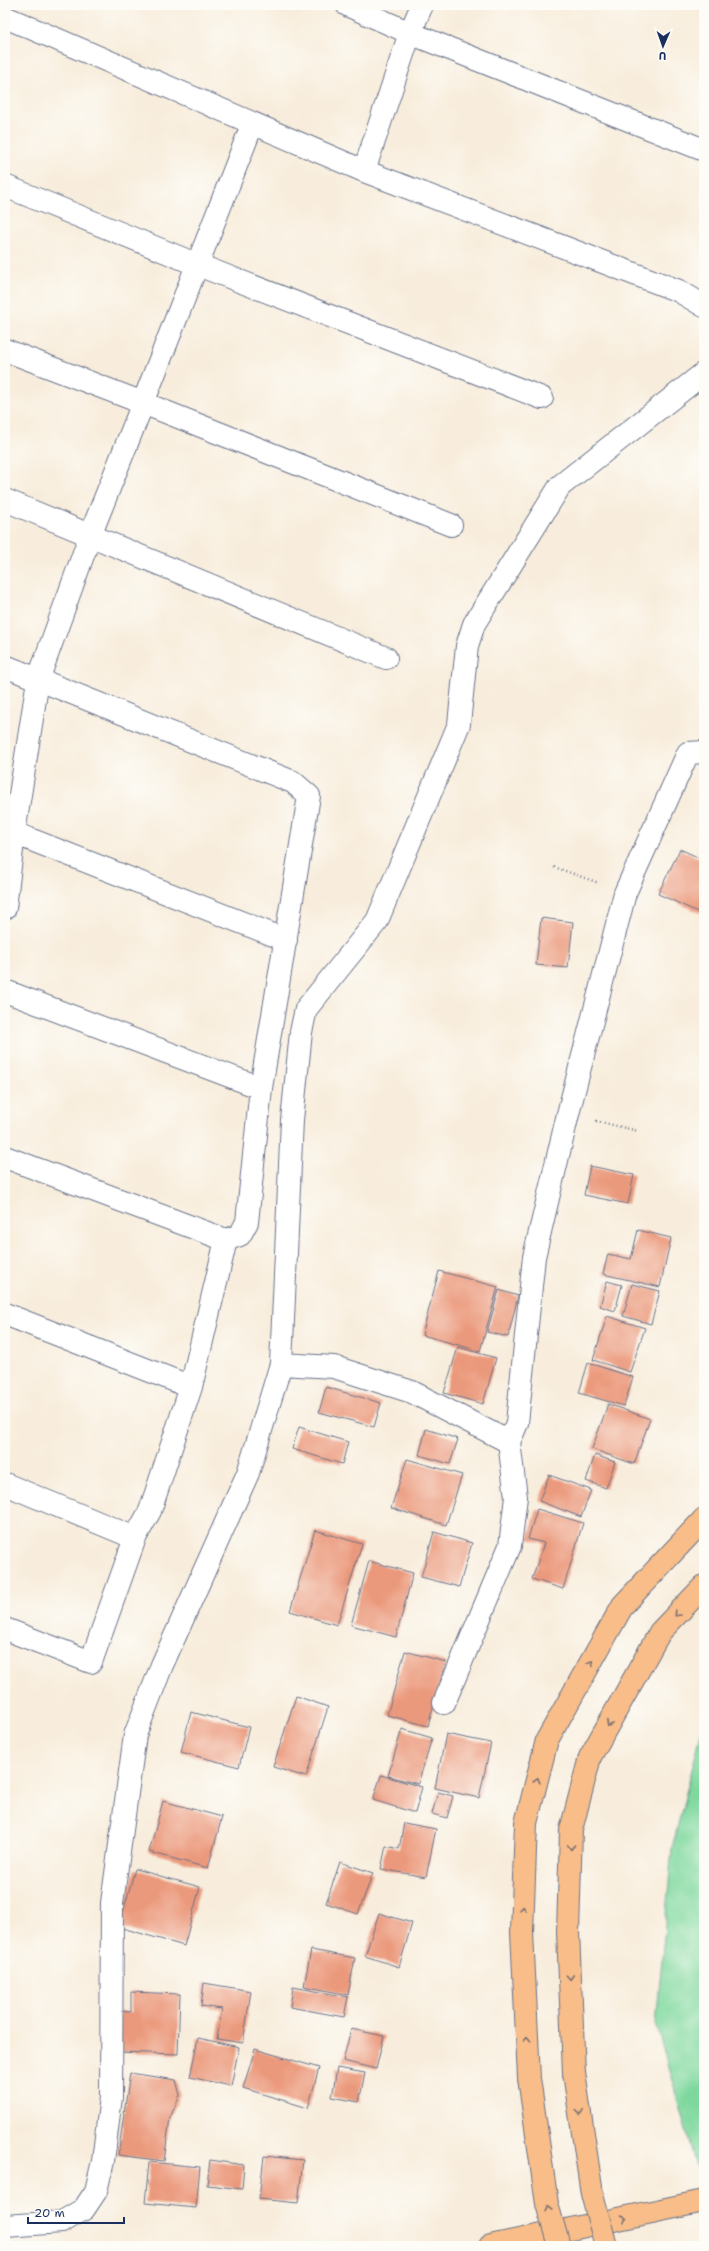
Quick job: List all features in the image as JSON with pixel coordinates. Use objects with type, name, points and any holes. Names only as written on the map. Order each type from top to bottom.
[{"type":"highway","points":[[559,2246],[547,2204],[529,2078],[522,1932],[526,1823],[547,1740],[623,1605],[704,1519]]},
{"type":"highway","points":[[606,2246],[592,2194],[574,2073],[568,1932],[571,1830],[590,1757],[660,1632],[704,1586]]},
{"type":"highway","points":[[490,2246],[704,2201]]},
{"type":"street","points":[[347,5],[410,33],[704,150]]},
{"type":"street","points":[[364,171],[410,33],[422,5]]},
{"type":"street","points":[[5,17],[252,125],[364,171],[679,291],[704,306]]},
{"type":"street","points":[[5,908],[14,833],[38,680],[90,536],[252,125]]},
{"type":"street","points":[[5,186],[198,265],[542,398]]},
{"type":"street","points":[[5,350],[451,525]]},
{"type":"street","points":[[5,2226],[62,2222],[84,2209],[96,2191],[103,2161],[111,2097],[112,1903],[135,1735],[162,1665],[248,1473],[281,1364],[292,1120],[301,1032],[306,1009],[376,921],[459,724],[467,646],[474,624],[560,486],[704,373]]},
{"type":"street","points":[[5,500],[386,658]]},
{"type":"street","points":[[5,666],[293,782],[309,796],[261,1088],[247,1222],[240,1234],[226,1240],[5,1157]]},
{"type":"street","points":[[444,1703],[510,1546],[516,1497],[509,1442],[517,1423],[534,1257],[568,1114],[626,892],[688,754],[704,752]]},
{"type":"street","points":[[14,833],[286,940]]},
{"type":"street","points":[[5,991],[261,1088]]},
{"type":"street","points":[[5,1629],[91,1662],[135,1538],[150,1511],[191,1387],[226,1240]]},
{"type":"street","points":[[5,1314],[191,1387]]},
{"type":"street","points":[[281,1364],[334,1367],[412,1392],[509,1442]]},
{"type":"street","points":[[5,1484],[135,1538]]},
{"type":"path","points":[[554,867],[626,892]]},
{"type":"path","points":[[568,1114],[638,1131]]},
{"type":"green space","points":[[704,1722],[704,2164],[696,2166],[656,2024],[672,1848]]},
{"type":"building","points":[[680,849],[704,860],[704,906],[700,913],[658,894]]},
{"type":"building","points":[[541,918],[573,922],[568,968],[536,965]]},
{"type":"building","points":[[590,1166],[634,1175],[628,1204],[584,1195]]},
{"type":"building","points":[[638,1230],[671,1238],[660,1287],[603,1274],[608,1254],[631,1259]]},
{"type":"building","points":[[439,1271],[498,1287],[480,1351],[422,1335]]},
{"type":"building","points":[[607,1281],[622,1285],[615,1311],[600,1306]]},
{"type":"building","points":[[632,1284],[660,1291],[651,1324],[623,1316]]},
{"type":"building","points":[[499,1290],[518,1296],[508,1337],[487,1332]]},
{"type":"building","points":[[607,1316],[645,1328],[630,1372],[593,1360]]},
{"type":"building","points":[[458,1347],[496,1358],[483,1404],[444,1393]]},
{"type":"building","points":[[588,1363],[633,1377],[624,1406],[579,1393]]},
{"type":"building","points":[[326,1387],[381,1403],[374,1427],[319,1412]]},
{"type":"building","points":[[608,1404],[650,1419],[634,1464],[592,1449]]},
{"type":"building","points":[[299,1427],[348,1442],[342,1464],[292,1449]]},
{"type":"building","points":[[426,1429],[458,1439],[450,1464],[419,1455]]},
{"type":"building","points":[[595,1455],[615,1462],[606,1488],[586,1481]]},
{"type":"building","points":[[407,1459],[462,1475],[446,1525],[391,1508]]},
{"type":"building","points":[[549,1475],[591,1490],[581,1517],[539,1501]]},
{"type":"building","points":[[537,1509],[583,1523],[563,1589],[532,1579],[544,1543],[528,1539]]},
{"type":"building","points":[[315,1530],[362,1544],[337,1625],[290,1611]]},
{"type":"building","points":[[434,1532],[472,1543],[459,1587],[421,1577]]},
{"type":"building","points":[[369,1561],[413,1573],[396,1637],[351,1625]]},
{"type":"building","points":[[405,1651],[446,1662],[428,1726],[387,1715]]},
{"type":"building","points":[[296,1696],[328,1707],[306,1777],[273,1767]]},
{"type":"building","points":[[191,1712],[249,1727],[239,1767],[181,1752]]},
{"type":"building","points":[[402,1729],[432,1738],[418,1784],[388,1776]]},
{"type":"building","points":[[446,1734],[491,1743],[479,1798],[435,1788]]},
{"type":"building","points":[[381,1775],[422,1787],[415,1813],[373,1800]]},
{"type":"building","points":[[438,1792],[453,1796],[447,1818],[432,1814]]},
{"type":"building","points":[[163,1801],[222,1817],[208,1868],[149,1852]]},
{"type":"building","points":[[404,1823],[436,1829],[426,1877],[381,1869],[386,1846],[399,1849]]},
{"type":"building","points":[[340,1862],[373,1873],[358,1914],[326,1903]]},
{"type":"building","points":[[135,1869],[200,1887],[184,1946],[119,1927]]},
{"type":"building","points":[[379,1913],[412,1923],[399,1967],[365,1956]]},
{"type":"building","points":[[311,1950],[355,1958],[348,1995],[304,1986]]},
{"type":"building","points":[[204,1983],[251,1991],[243,2043],[217,2039],[222,2009],[201,2006]]},
{"type":"building","points":[[293,1987],[348,1997],[344,2017],[290,2007]]},
{"type":"building","points":[[131,1992],[180,1994],[178,2054],[117,2052],[119,2011],[131,2012]]},
{"type":"building","points":[[351,2029],[384,2036],[376,2069],[343,2061]]},
{"type":"building","points":[[198,2038],[239,2047],[231,2086],[190,2077]]},
{"type":"building","points":[[255,2049],[319,2068],[308,2108],[243,2088]]},
{"type":"building","points":[[337,2068],[365,2073],[359,2102],[332,2097]]},
{"type":"building","points":[[130,2073],[176,2080],[180,2095],[170,2118],[164,2161],[118,2155]]},
{"type":"building","points":[[264,2156],[303,2160],[298,2203],[259,2199]]},
{"type":"building","points":[[210,2160],[244,2165],[242,2189],[207,2185]]},
{"type":"building","points":[[149,2162],[200,2167],[196,2208],[145,2203]]}]
